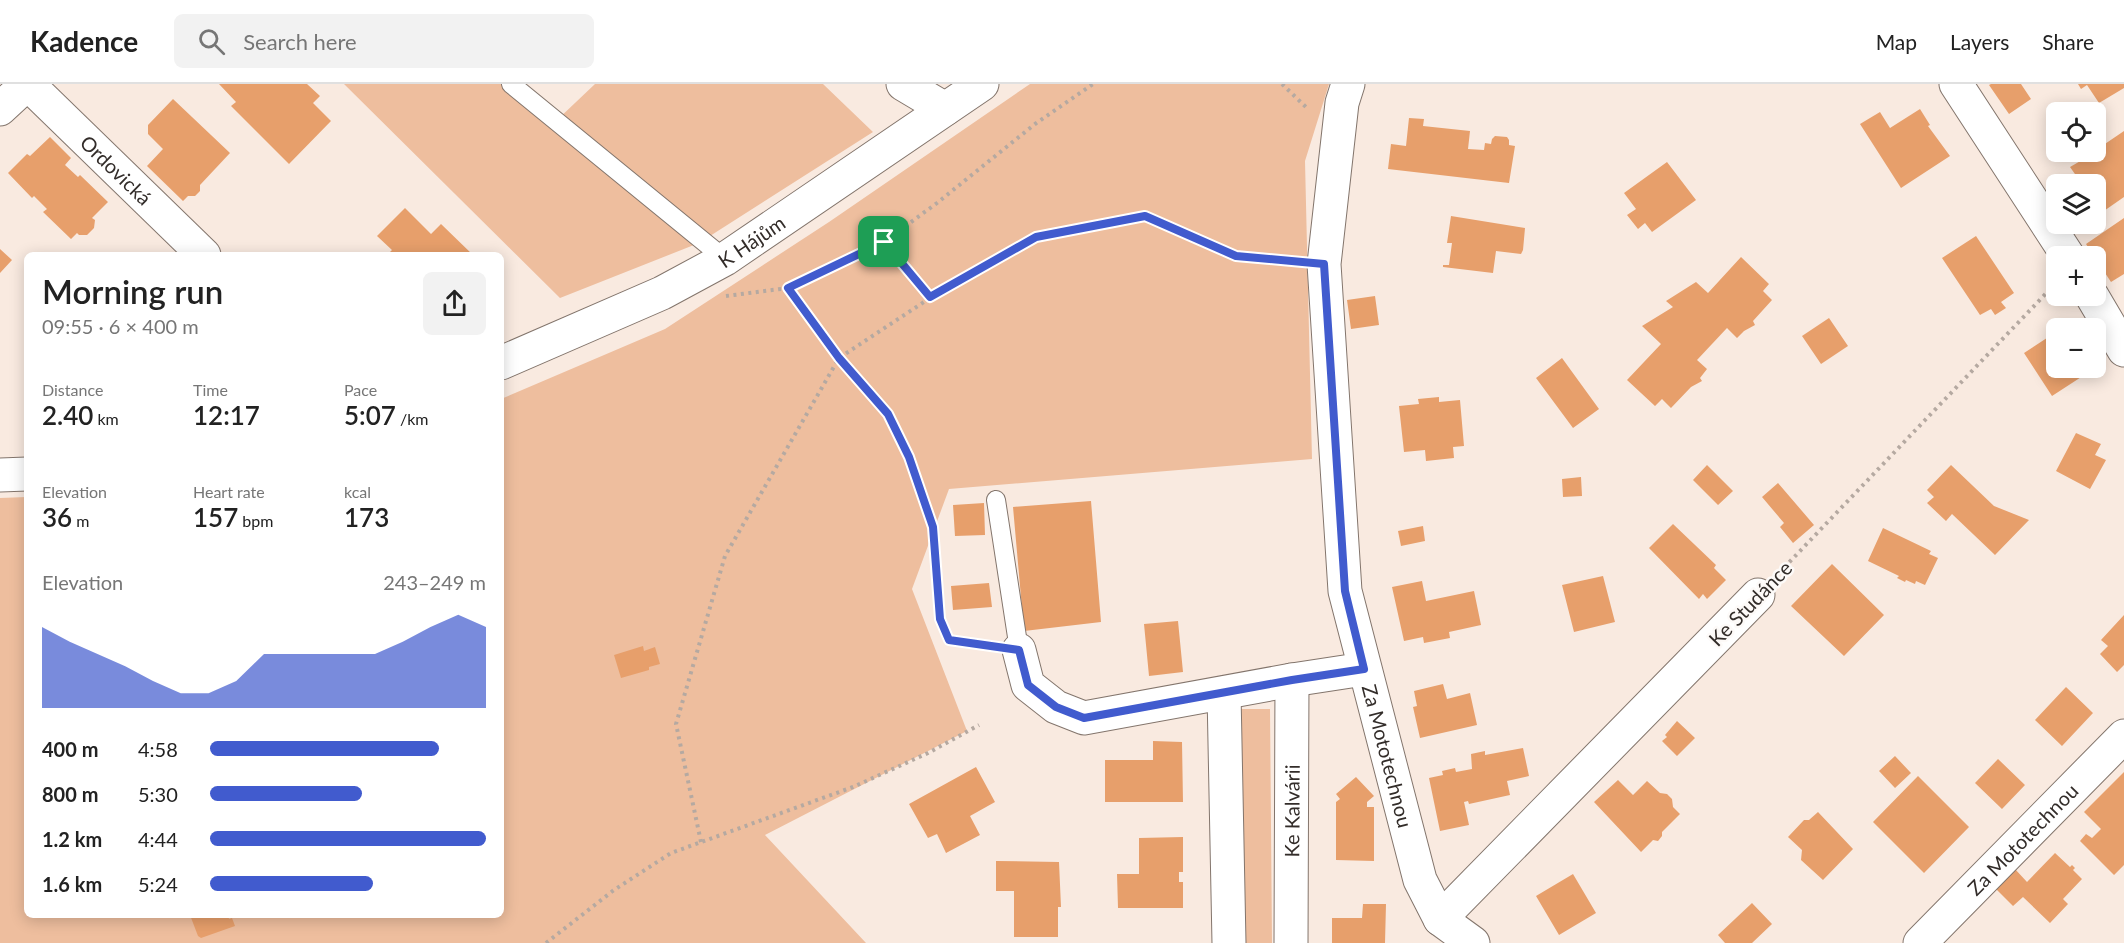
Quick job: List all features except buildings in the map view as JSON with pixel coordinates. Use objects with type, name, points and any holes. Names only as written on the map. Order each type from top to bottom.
[{"type":"street","name":"Ordovická","points":[[0,108],[27,84],[201,252]]},
{"type":"street","points":[[903,84],[945,109]]},
{"type":"street","name":"K Hájům","points":[[504,362],[662,293],[725,259],[982,84]]},
{"type":"street","name":"Za Mototechnou","points":[[1348,84],[1342,104],[1324,264],[1345,591],[1420,880],[1440,919],[1473,943]]},
{"type":"street","points":[[1956,84],[2061,246]]},
{"type":"street","points":[[2098,306],[2124,350]]},
{"type":"street","points":[[0,475],[24,474]]},
{"type":"street","name":"Ke Studánce","points":[[1440,919],[1758,596]]},
{"type":"street","points":[[1019,650],[1028,685],[1056,707],[1084,718],[1364,669]]},
{"type":"street","name":"Ke Kalvárii","points":[[1292,680],[1292,943]]},
{"type":"street","points":[[1224,693],[1229,943]]},
{"type":"street","name":"Za Mototechnou","points":[[1920,943],[2124,736]]},
{"type":"lane","points":[[511,84],[725,259]]},
{"type":"lane","points":[[996,500],[1019,650]]},
{"type":"path","points":[[717,296],[788,288],[884,242],[937,203],[1035,124],[1093,84]]},
{"type":"path","points":[[701,842],[676,724],[726,556],[839,358],[930,297],[1036,237],[1145,216],[1236,256],[1324,264]]},
{"type":"path","points":[[884,242],[930,297]]},
{"type":"path","points":[[788,288],[839,358],[888,414],[909,457],[933,527],[940,619],[949,640],[1019,650]]},
{"type":"path","name":"Ke Studánce","points":[[1758,596],[2046,294]]},
{"type":"path","points":[[546,943],[614,890],[670,853],[853,787],[928,753],[979,725]]},
{"type":"shaded area","points":[[344,84],[511,84],[556,121],[595,84],[823,84],[873,132],[699,243],[560,298]]},
{"type":"shaded area","points":[[1030,84],[1329,84],[1305,161],[1312,459],[949,489],[912,589],[967,731],[765,835],[866,943],[0,943],[0,498],[24,497],[24,918],[504,918],[504,398],[665,329],[829,222]]},
{"type":"shaded area","points":[[1239,709],[1270,709],[1272,943],[1240,943]]},
{"type":"route","points":[[1145,216],[1236,256],[1324,264],[1345,591],[1364,669],[1084,718],[1056,707],[1028,685],[1019,650],[949,640],[940,619],[933,527],[909,457],[888,414],[839,358],[788,288],[884,242],[930,297],[1036,237],[1145,216]]}]
